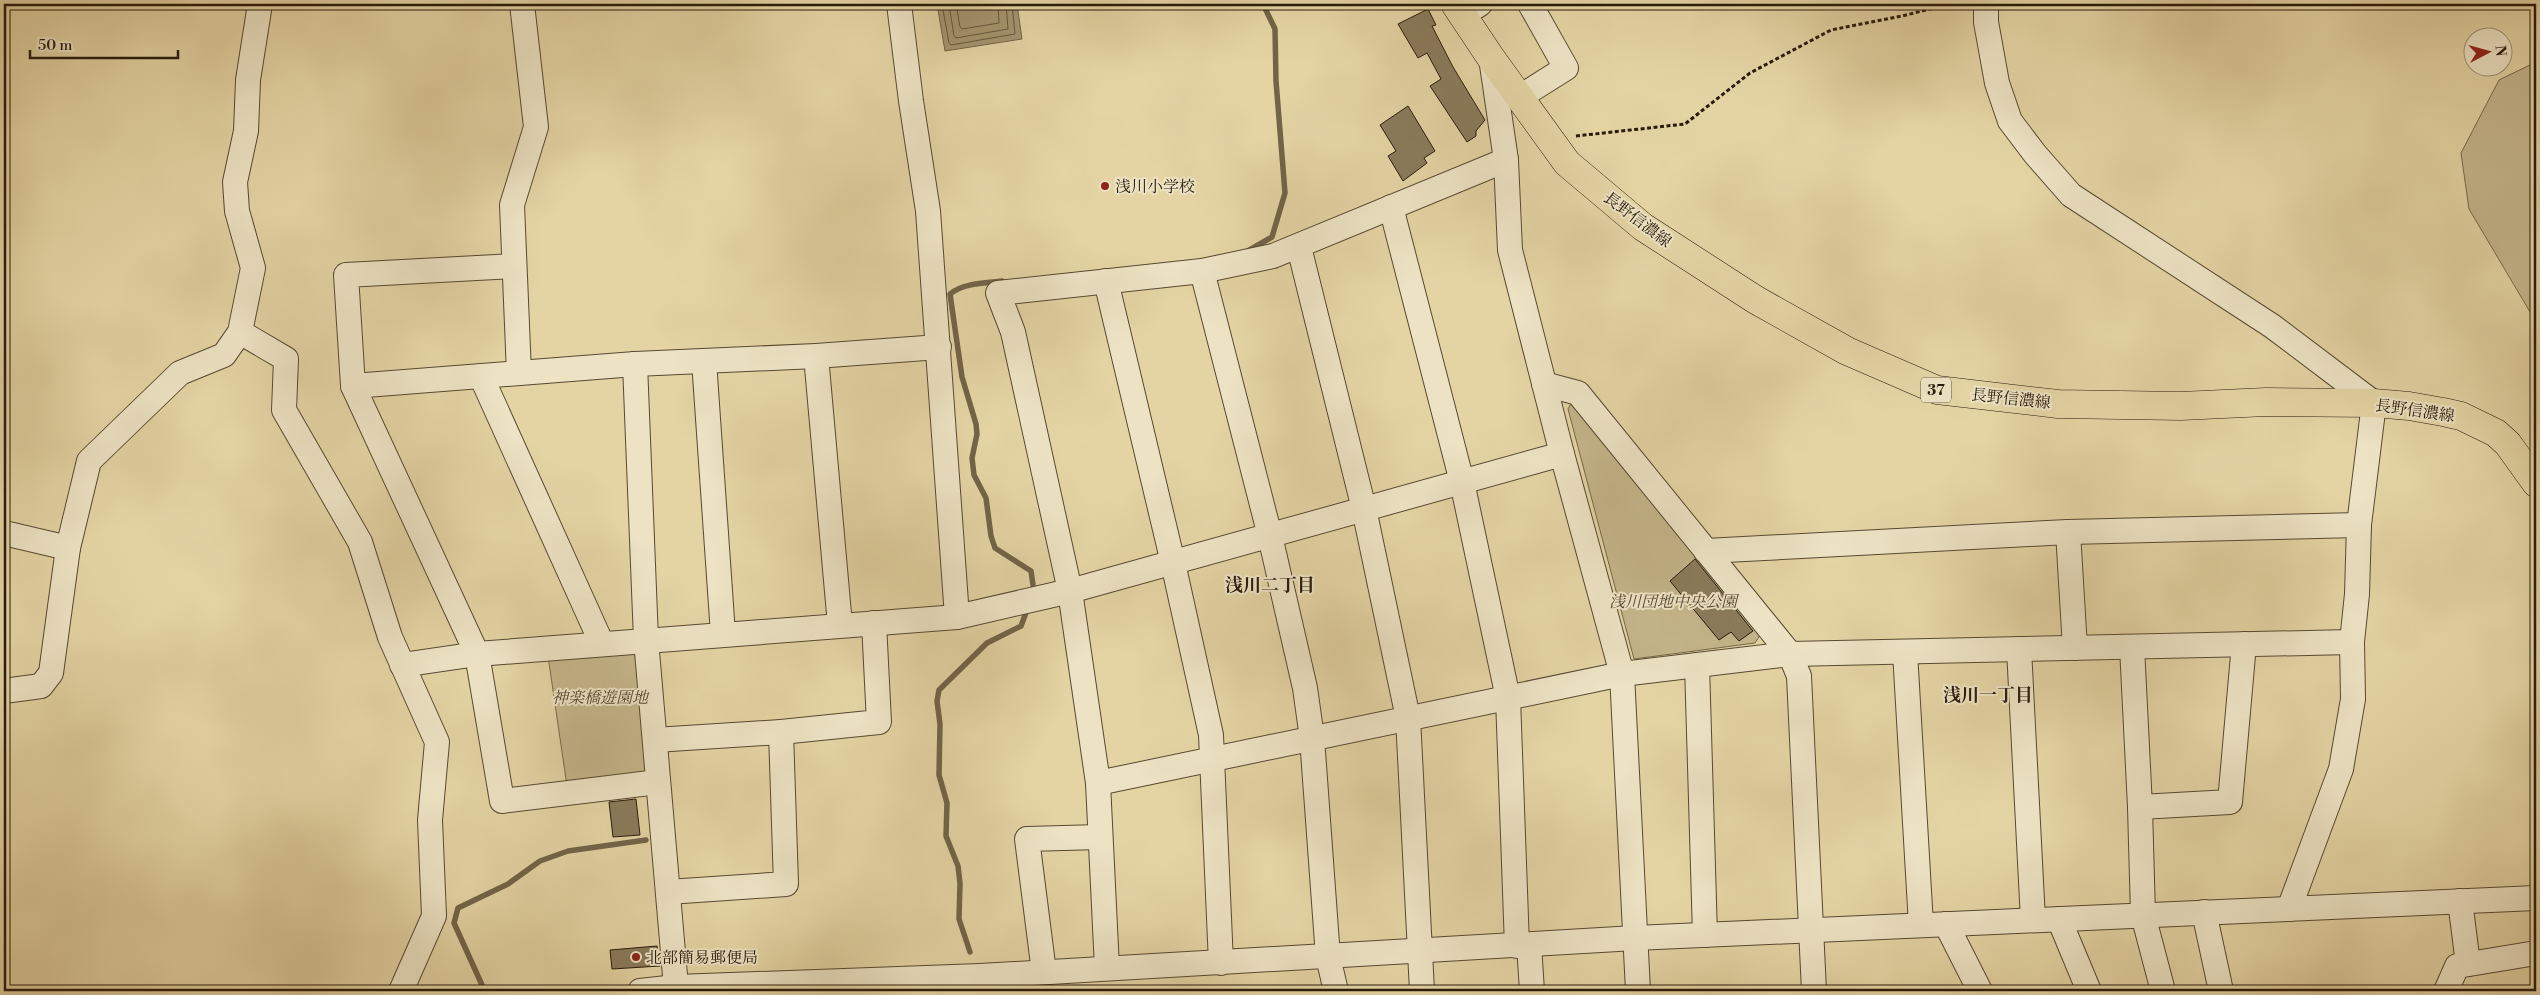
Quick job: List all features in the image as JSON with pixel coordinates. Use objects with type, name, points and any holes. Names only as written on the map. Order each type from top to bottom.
[{"type":"main road","name":"長野信濃線","points":[[1466,7],[1491,58],[1567,163],[1642,227],[1756,300],[1839,346],[1937,390],[2058,404],[2181,406],[2266,402],[2409,406],[2461,416],[2483,425],[2508,444],[2536,483]]},
{"type":"street","points":[[4,691],[41,686],[51,674],[68,548],[89,461],[180,373],[224,355],[240,332],[252,268],[237,211],[235,182],[246,131],[248,80],[260,4]]},
{"type":"street","points":[[520,373],[512,205],[536,127],[522,4]]},
{"type":"street","points":[[899,4],[911,101],[928,211],[957,616]]},
{"type":"street","points":[[1520,96],[1566,68],[1530,4]]},
{"type":"street","points":[[1986,4],[1986,22],[1997,83],[2010,120],[2035,154],[2071,195],[2272,326],[2374,404],[2359,525],[2357,594],[2352,642],[2353,699],[2342,769],[2289,909]]},
{"type":"street","points":[[1491,58],[1506,160],[1510,250],[1562,454],[1622,674],[1638,991]]},
{"type":"street","points":[[1106,968],[1098,782],[1070,591],[1013,332],[998,293],[1202,271],[1273,256],[1299,247],[1506,160]]},
{"type":"street","points":[[1391,207],[1462,482],[1508,698],[1523,945],[1532,991]]},
{"type":"street","points":[[1299,247],[1364,509],[1408,718],[1422,991]]},
{"type":"street","points":[[514,266],[346,275],[353,386],[477,654],[502,801],[658,782]]},
{"type":"street","points":[[1202,271],[1270,536],[1305,688],[1312,738],[1328,957],[1336,991]]},
{"type":"street","points":[[1106,281],[1173,563],[1211,735],[1221,963]]},
{"type":"street","points":[[240,332],[286,358],[284,410],[360,542],[390,637],[437,742],[430,820],[434,916],[402,991]]},
{"type":"street","points":[[353,386],[635,364],[816,356],[939,347]]},
{"type":"street","points":[[816,356],[840,625]]},
{"type":"street","points":[[704,361],[723,634]]},
{"type":"street","points":[[635,364],[646,640],[676,987]]},
{"type":"street","points":[[481,376],[602,644]]},
{"type":"street","points":[[1544,384],[1578,393],[1790,654],[1799,676],[1814,991]]},
{"type":"street","points":[[402,666],[477,654],[957,616],[1070,591],[1562,454]]},
{"type":"street","points":[[1706,551],[2068,532],[2359,525]]},
{"type":"street","points":[[2068,532],[2075,648]]},
{"type":"street","points":[[4,533],[68,548]]},
{"type":"street","points":[[654,740],[781,732],[880,722],[874,623]]},
{"type":"street","points":[[1098,782],[1622,674],[1790,654],[2352,642]]},
{"type":"street","points":[[2140,807],[2230,802],[2244,644]]},
{"type":"street","points":[[2132,647],[2140,807],[2142,915],[2163,991]]},
{"type":"street","points":[[2019,649],[2033,920]]},
{"type":"street","points":[[1905,652],[1921,925]]},
{"type":"street","points":[[1697,665],[1705,935]]},
{"type":"street","points":[[668,892],[786,884],[781,732]]},
{"type":"street","points":[[1044,972],[1027,839],[1100,837]]},
{"type":"street","points":[[640,991],[676,987],[981,984],[1044,972],[1419,952],[1635,938],[2536,898]]},
{"type":"street","points":[[2460,901],[2468,964]]},
{"type":"street","points":[[2204,912],[2222,991]]},
{"type":"street","points":[[2059,919],[2089,991]]},
{"type":"street","points":[[1946,924],[1980,991]]},
{"type":"street","points":[[2446,991],[2457,966],[2536,953]]},
{"type":"path","points":[[1549,137],[1599,134],[1685,124],[1750,73],[1831,30],[1950,4]]},
{"type":"green space","points":[[2536,62],[2536,322],[2469,209],[2461,153],[2499,80],[2512,78],[2512,74]]},
{"type":"green space","name":"浅川団地中央公園","points":[[1570,405],[1580,405],[1762,632],[1755,643],[1634,659],[1568,409]]},
{"type":"green space","name":"神楽橋遊園地","points":[[642,645],[655,776],[567,786],[548,656]]},
{"type":"water","points":[[937,4],[1017,4],[1022,39],[945,51]]},
{"type":"building","points":[[1428,9],[1436,25],[1432,26],[1453,67],[1485,120],[1476,131],[1476,136],[1467,142],[1430,86],[1441,79],[1427,53],[1418,58],[1398,24]]},
{"type":"building","points":[[1408,106],[1435,151],[1424,158],[1427,163],[1403,181],[1388,156],[1396,151],[1380,125]]},
{"type":"building","points":[[1695,559],[1753,631],[1739,641],[1731,632],[1719,640],[1670,581]]},
{"type":"building","points":[[636,799],[640,835],[613,837],[609,802]]},
{"type":"building","points":[[657,946],[660,966],[612,969],[610,950]]},
{"type":"waterway","points":[[1246,252],[1272,237],[1285,193],[1276,81],[1275,29],[1263,4]]},
{"type":"waterway","points":[[1002,281],[968,286],[955,290],[950,294],[962,377],[976,424],[977,434],[972,458],[974,475],[986,498],[991,536],[995,548],[1031,571],[1033,585]]},
{"type":"waterway","points":[[970,952],[959,919],[960,883],[958,866],[946,836],[947,803],[939,775],[940,724],[937,701],[939,690],[987,643],[1021,626],[1027,610]]},
{"type":"waterway","points":[[482,985],[454,923],[458,908],[508,884],[540,861],[568,851],[646,840]]},
{"type":"place","name":"浅川小学校","points":[[1105,186]]},
{"type":"place","name":"北部簡易郵便局","points":[[636,957]]},
{"type":"district","name":"浅川二丁目","points":[[1270,585]]},
{"type":"district","name":"浅川一丁目","points":[[1988,695]]}]
